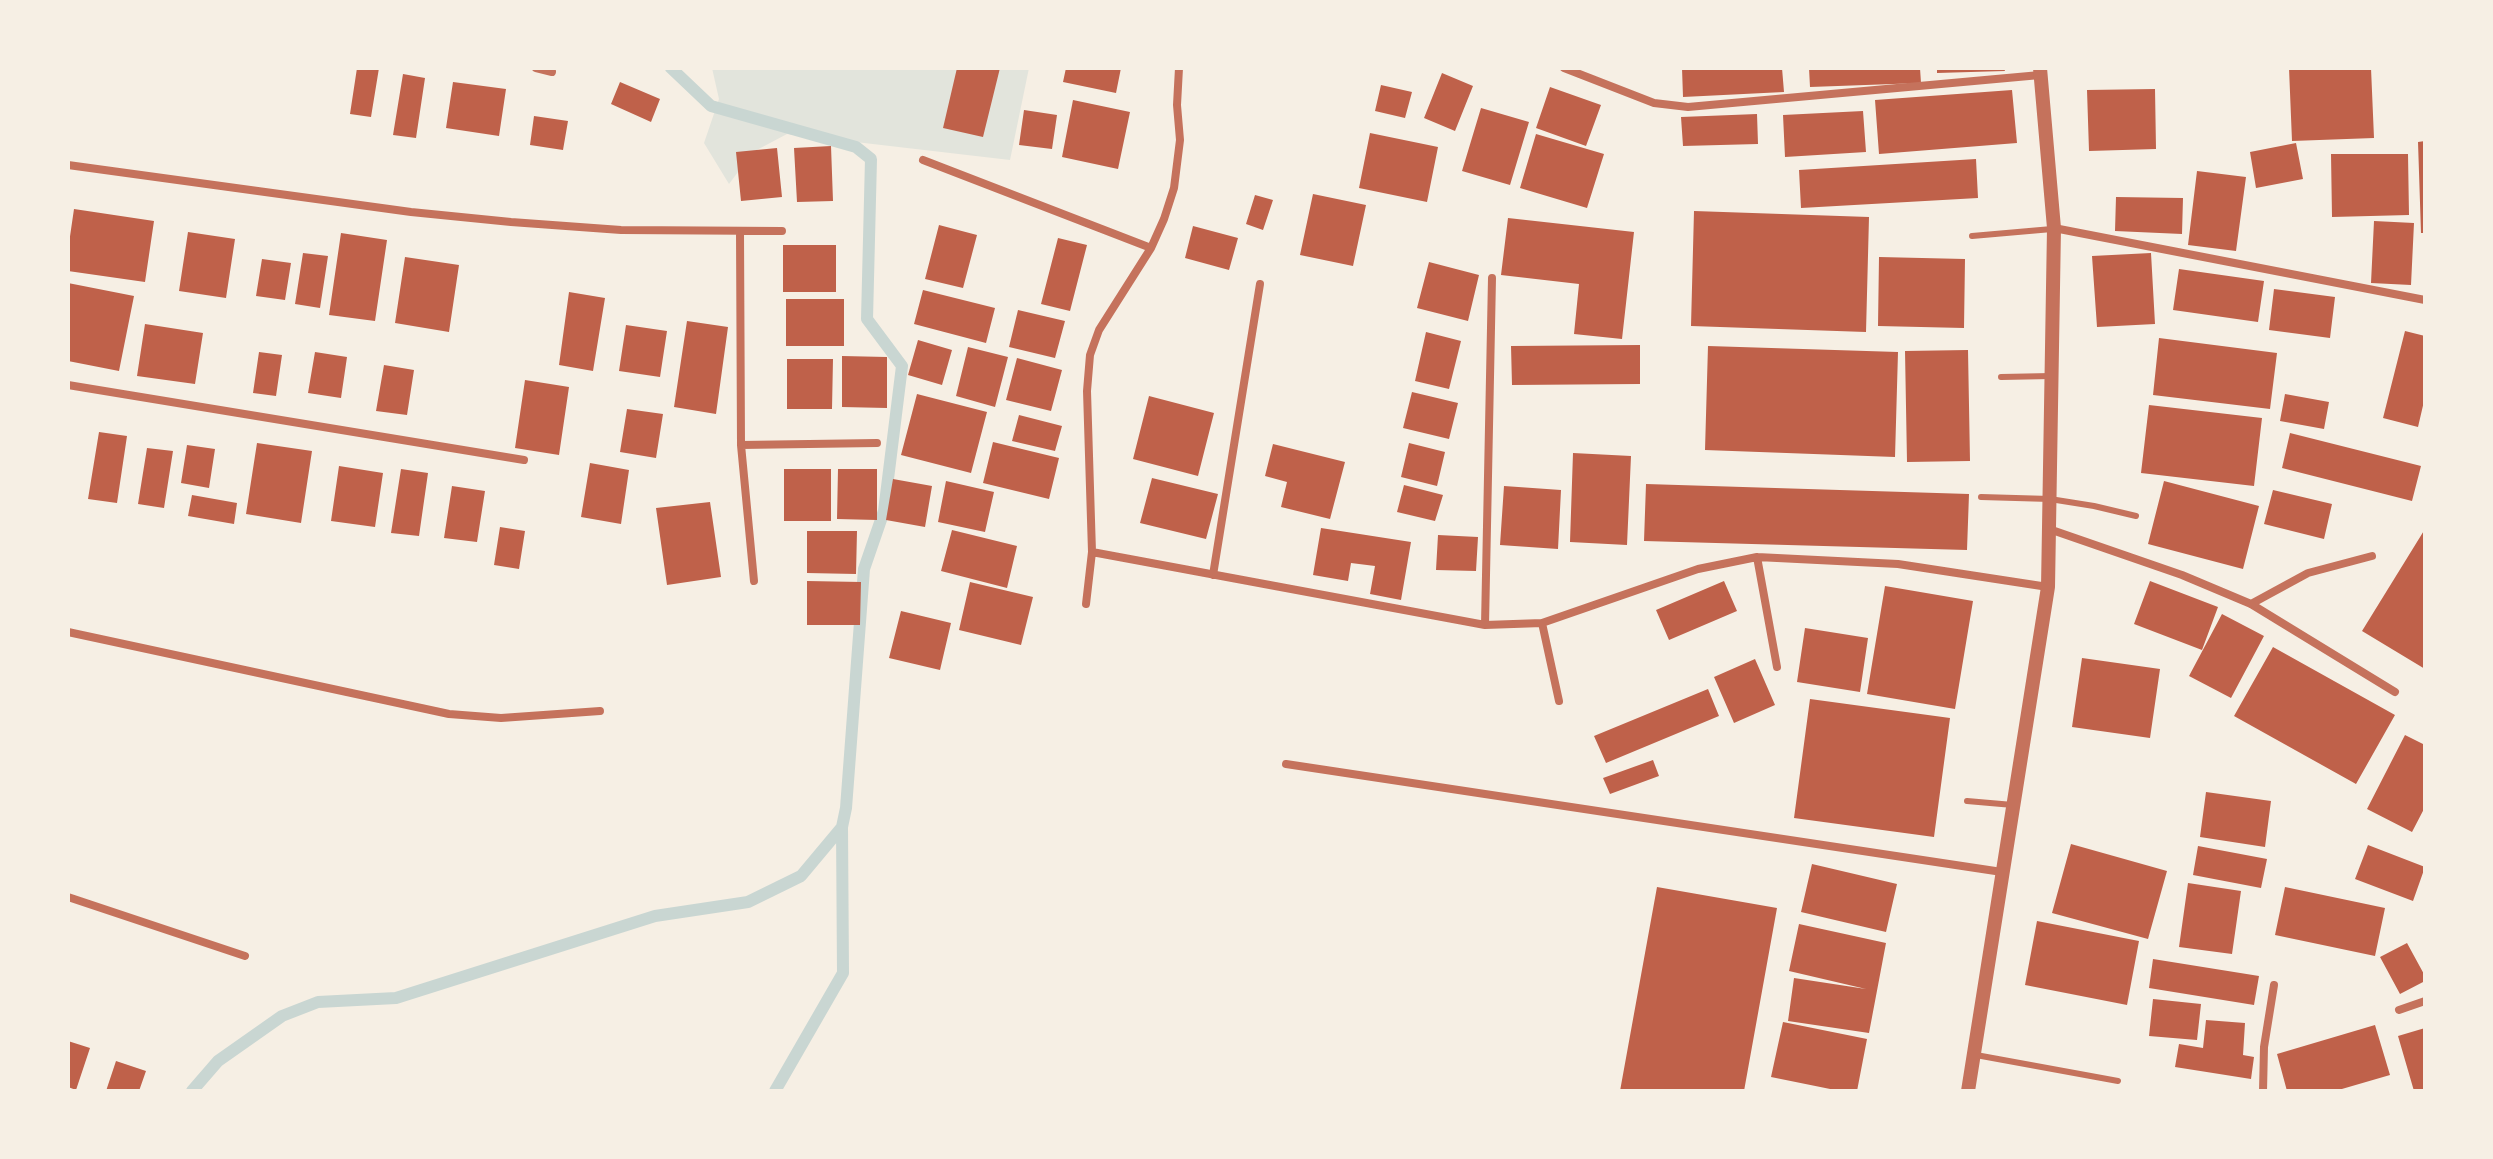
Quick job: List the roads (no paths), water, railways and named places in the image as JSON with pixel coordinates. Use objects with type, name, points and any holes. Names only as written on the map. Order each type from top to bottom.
[{"type":"street","points":[[536,68],[552,72]]},
{"type":"street","points":[[1086,604],[1092,552],[1087,391],[1090,355],[1099,330],[1151,248],[1174,188],[1180,140],[1177,105],[1179,68]]},
{"type":"street","points":[[1564,68],[1654,103],[1688,107],[2040,71],[2054,228],[2048,587],[1968,1091]]},
{"type":"street","points":[[923,160],[1151,248]]},
{"type":"street","points":[[68,165],[497,221],[621,230],[782,231]]},
{"type":"street","points":[[2054,228],[2425,300]]},
{"type":"street","points":[[740,232],[741,445],[754,581]]},
{"type":"street","points":[[1485,625],[1492,278]]},
{"type":"street","points":[[1213,575],[1260,284]]},
{"type":"street","points":[[68,385],[524,460]]},
{"type":"street","points":[[741,445],[877,443]]},
{"type":"street","points":[[2049,529],[2182,575],[2251,604],[2395,692]]},
{"type":"street","points":[[1092,552],[1485,625],[1542,623],[1698,569],[1757,557],[1898,564],[2048,587]]},
{"type":"street","points":[[2251,604],[2308,573],[2372,556]]},
{"type":"street","points":[[1757,557],[1777,667]]},
{"type":"street","points":[[1542,623],[1559,701]]},
{"type":"street","points":[[68,632],[449,714],[501,718],[600,711]]},
{"type":"street","points":[[1286,764],[2002,872]]},
{"type":"street","points":[[68,897],[245,956]]},
{"type":"street","points":[[2263,1091],[2264,1047],[2274,985]]},
{"type":"street","points":[[2399,1010],[2425,1001]]},
{"type":"lane","points":[[1972,236],[2054,228]]},
{"type":"lane","points":[[2001,377],[2051,376]]},
{"type":"lane","points":[[1981,497],[2050,499],[2136,516]]},
{"type":"lane","points":[[1967,801],[2013,805]]},
{"type":"lane","points":[[1975,1055],[2118,1081]]},
{"type":"waterway","points":[[192,1091],[218,1061],[282,1016],[318,1002],[396,998],[655,916],[748,902],[801,876],[842,827],[864,569],[884,511],[902,366],[867,319],[871,159],[856,147],[711,106],[671,68]]},
{"type":"waterway","points":[[775,1091],[843,973],[842,827]]}]
